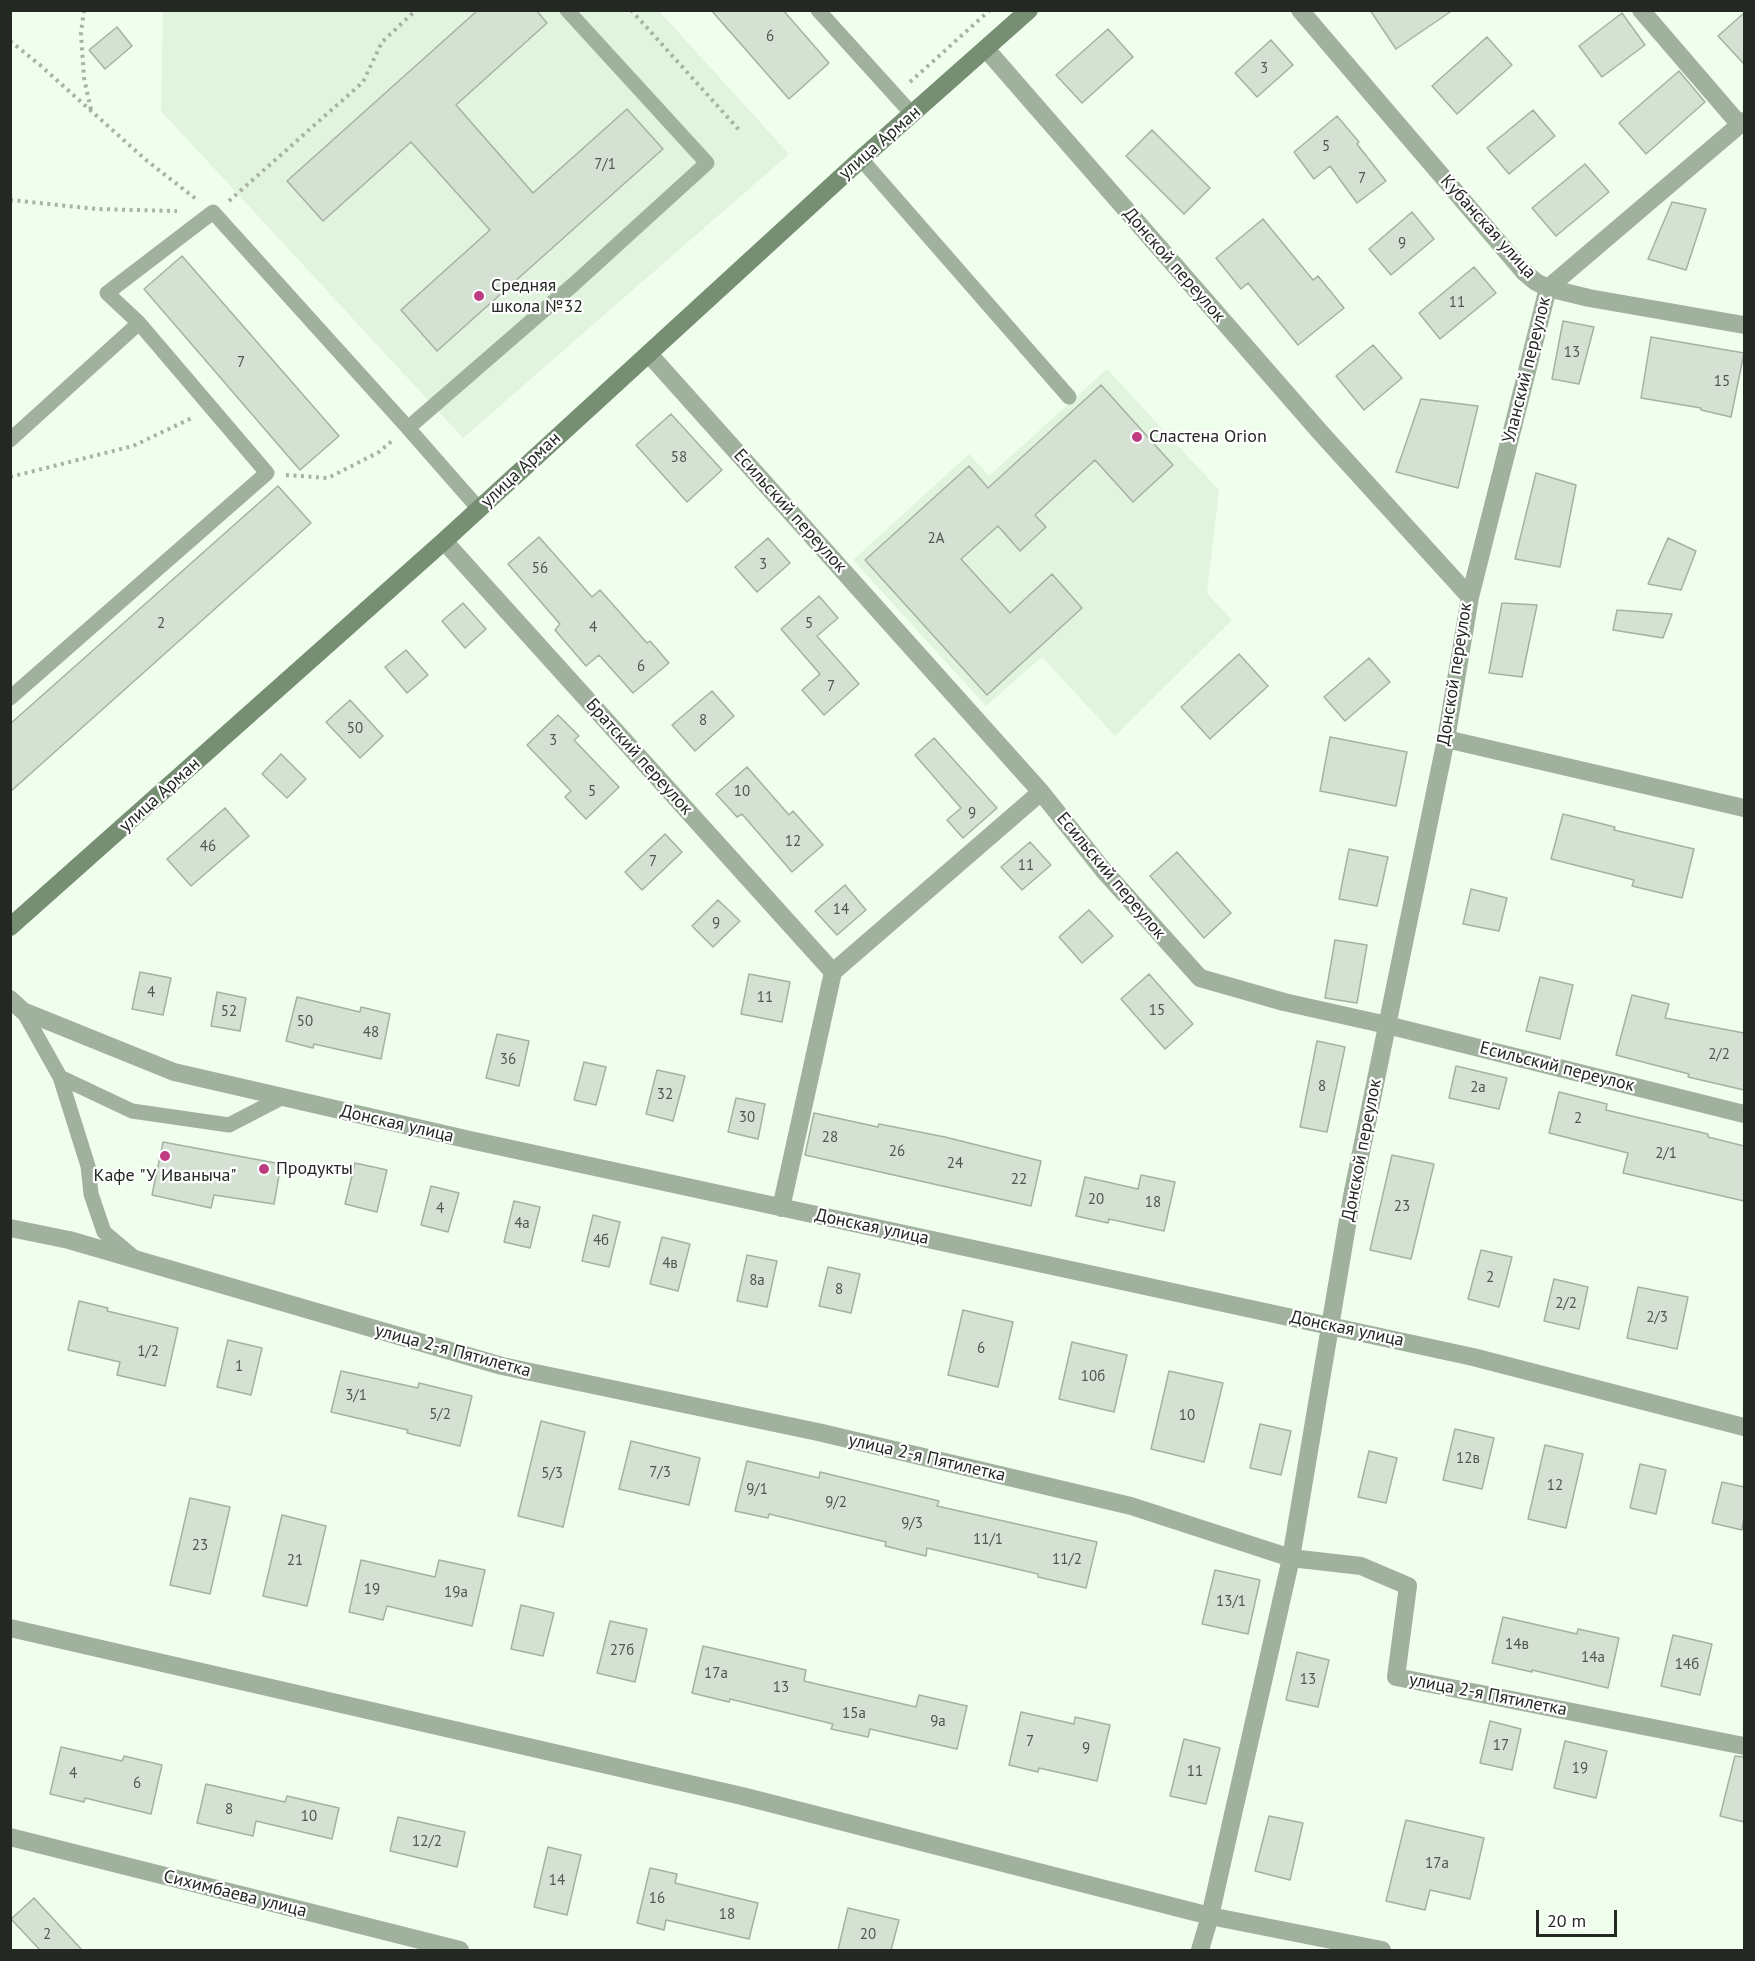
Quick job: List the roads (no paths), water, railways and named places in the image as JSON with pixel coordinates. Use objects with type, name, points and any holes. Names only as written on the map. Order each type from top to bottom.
[{"type":"street","name":"улица Арман","points":[[10,927],[444,541],[861,159],[1029,10]]},
{"type":"street","name":"Кубанская улица","points":[[1300,10],[1524,272],[1536,282],[1548,288],[1601,300],[1744,325]]},
{"type":"street","points":[[1641,10],[1742,123]]},
{"type":"street","name":"Донской переулок","points":[[986,49],[1320,432],[1470,597],[1446,739],[1352,1196],[1291,1558],[1210,1916],[1200,1950]]},
{"type":"street","name":"Уланский переулок","points":[[1470,597],[1548,288],[1742,123]]},
{"type":"street","name":"Есильский переулок","points":[[649,354],[1041,792],[1104,871],[1200,978],[1284,1002],[1387,1024],[1744,1114]]},
{"type":"street","name":"Братский переулок","points":[[444,541],[834,972]]},
{"type":"street","points":[[1446,739],[1744,808]]},
{"type":"street","points":[[781,1208],[834,972],[1041,792]]},
{"type":"street","name":"Донская улица","points":[[17,1005],[174,1072],[470,1140],[1473,1357],[1744,1427]]},
{"type":"street","name":"улица 2-я Пятилетка","points":[[10,1228],[69,1240],[501,1366],[818,1432],[1131,1506],[1291,1558],[1361,1566],[1408,1586],[1396,1677],[1744,1746]]},
{"type":"street","points":[[10,1628],[741,1796],[1210,1916],[1382,1950]]},
{"type":"street","name":"Сихимбаева улица","points":[[10,1837],[460,1950]]},
{"type":"lane","points":[[408,428],[574,284],[707,163],[567,10]]},
{"type":"lane","points":[[818,10],[913,115]]},
{"type":"lane","points":[[861,159],[1069,397]]},
{"type":"lane","points":[[10,698],[267,473],[139,323],[107,293],[213,212],[479,509]]},
{"type":"lane","points":[[10,440],[139,323]]},
{"type":"lane","points":[[17,1005],[60,1077],[88,1166],[91,1194],[104,1232],[138,1261]]},
{"type":"lane","points":[[60,1077],[132,1111],[229,1125],[283,1097]]},
{"type":"place","name":"Средняя школа №32","points":[[479,296]]},
{"type":"place","name":"Сластена Orion","points":[[1137,437]]},
{"type":"place","name":"Кафе \"У Иваныча\"","points":[[165,1156]]},
{"type":"place","name":"Продукты","points":[[264,1169]]}]
